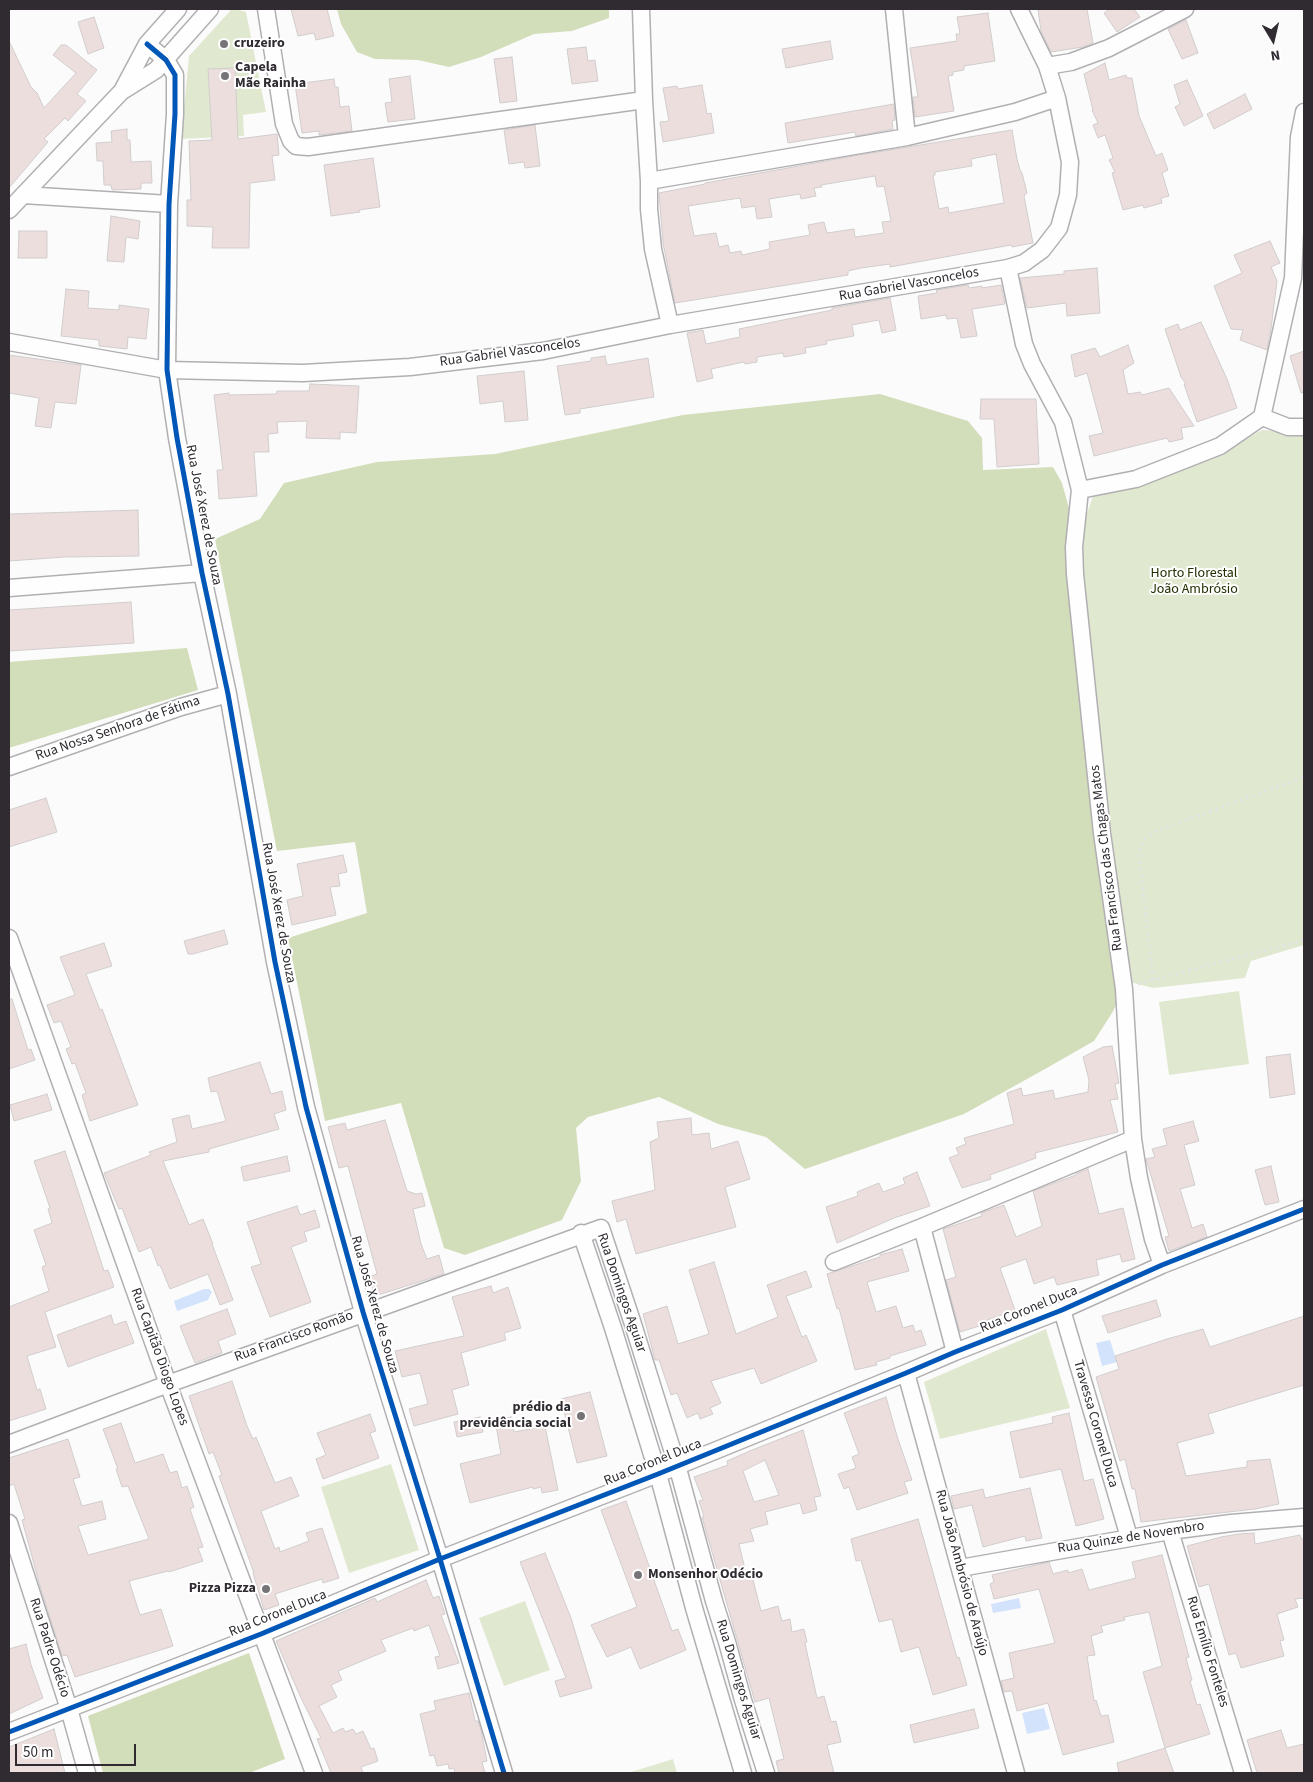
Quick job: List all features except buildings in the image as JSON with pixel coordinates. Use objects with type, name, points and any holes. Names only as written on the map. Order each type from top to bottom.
[{"type":"street","points":[[122,91],[147,44],[178,9]]},
{"type":"street","points":[[9,210],[122,91],[156,70],[166,60],[210,9]]},
{"type":"street","points":[[266,9],[284,124],[291,141],[296,146],[308,147],[644,100]]},
{"type":"street","points":[[641,9],[649,209],[653,249],[670,325]]},
{"type":"street","points":[[894,9],[907,137]]},
{"type":"street","name":"Rua Gabriel Vasconcelos","points":[[9,342],[167,370],[303,373],[410,366],[543,351],[670,325],[1008,268],[1024,263],[1042,250],[1059,228],[1068,195],[1070,162],[1057,98],[1047,66],[1019,9]]},
{"type":"street","points":[[1047,66],[1071,62],[1109,48],[1185,9]]},
{"type":"street","name":"Rua José Xerez de Souza","points":[[147,44],[166,60],[175,75],[175,114],[169,204],[167,370],[177,438],[202,573],[228,694],[277,972],[306,1106],[363,1312],[504,1773]]},
{"type":"street","points":[[649,181],[907,137],[1014,112],[1057,98]]},
{"type":"street","points":[[1080,490],[1136,479],[1220,446],[1262,417],[1293,278],[1299,137],[1304,112]]},
{"type":"street","points":[[22,195],[169,204]]},
{"type":"street","name":"Rua Francisco das Chagas Matos","points":[[1008,268],[1024,344],[1032,364],[1063,422],[1080,490],[1074,547],[1075,574],[1102,833],[1124,989],[1134,1139],[1139,1178],[1153,1239],[1162,1265]]},
{"type":"street","points":[[1262,417],[1288,427],[1304,427]]},
{"type":"street","points":[[9,588],[202,573]]},
{"type":"street","name":"Rua Nossa Senhora de Fátima","points":[[9,767],[181,707],[228,694]]},
{"type":"street","name":"Rua Capitão Diogo Lopes","points":[[9,938],[168,1384],[314,1773]]},
{"type":"street","points":[[834,1262],[1134,1139]]},
{"type":"street","name":"Rua Coronel Duca","points":[[9,1732],[261,1634],[440,1559],[906,1374],[955,1352],[1062,1310],[1162,1265],[1304,1209]]},
{"type":"street","points":[[922,1227],[955,1352]]},
{"type":"street","name":"Rua Domingos Aguiar","points":[[743,1773],[694,1608],[658,1474],[614,1328],[581,1233],[600,1228],[632,1321],[677,1465],[714,1601],[766,1773]]},
{"type":"street","name":"Rua Francisco Romão","points":[[9,1444],[581,1233]]},
{"type":"street","name":"Travessa Coronel Duca","points":[[1062,1310],[1128,1537]]},
{"type":"street","points":[[614,1328],[632,1321]]},
{"type":"street","name":"Rua João Ambrósio de Araújo","points":[[906,1374],[1016,1773]]},
{"type":"street","name":"Rua Quinze de Novembro","points":[[960,1568],[1128,1537],[1231,1523],[1304,1517]]},
{"type":"street","name":"Rua Padre Odécio","points":[[9,1523],[69,1709],[87,1773]]},
{"type":"street","name":"Rua Emílio Fonteles","points":[[1170,1531],[1243,1773]]},
{"type":"street","points":[[694,1608],[714,1601]]},
{"type":"street","points":[[722,1706],[743,1700]]},
{"type":"path","points":[[1304,776],[1156,830],[1142,840],[1140,854],[1152,980],[1304,940]]},
{"type":"green space","points":[[337,9],[609,9],[609,18],[572,31],[534,34],[481,57],[449,67],[418,60],[375,59],[357,52],[341,24]]},
{"type":"green space","points":[[231,10],[246,12],[266,112],[243,115],[244,136],[181,139],[189,56]]},
{"type":"green space","points":[[880,394],[968,421],[982,438],[983,470],[1053,467],[1062,483],[1070,512],[1124,989],[1112,1013],[1094,1041],[964,1114],[805,1169],[766,1137],[718,1124],[659,1097],[588,1117],[576,1128],[581,1181],[562,1220],[465,1255],[444,1248],[401,1103],[325,1121],[288,938],[367,913],[355,842],[277,851],[215,539],[260,519],[284,483],[377,462],[495,454],[683,415]]},
{"type":"green space","name":"Horto Florestal João Ambrósio","points":[[1262,430],[1304,433],[1304,945],[1251,961],[1245,978],[1153,988],[1130,982],[1101,748],[1081,557],[1084,522],[1093,496],[1158,478],[1219,453]]},
{"type":"green space","points":[[187,648],[198,690],[9,748],[9,662]]},
{"type":"green space","points":[[1239,991],[1249,1064],[1169,1075],[1159,1002]]},
{"type":"green space","points":[[1046,1329],[1070,1408],[940,1439],[924,1382]]},
{"type":"green space","points":[[391,1464],[419,1550],[349,1573],[321,1487]]},
{"type":"green space","points":[[525,1601],[550,1670],[504,1686],[479,1618]]},
{"type":"green space","points":[[249,1653],[285,1759],[249,1773],[103,1773],[88,1716]]},
{"type":"green space","points":[[673,1759],[677,1773],[628,1773]]},
{"type":"water","points":[[204,1289],[209,1289],[212,1292],[208,1300],[177,1311],[174,1301]]},
{"type":"water","points":[[1110,1340],[1117,1362],[1102,1366],[1096,1343]]},
{"type":"water","points":[[1019,1598],[1021,1608],[993,1613],[991,1604]]},
{"type":"water","points":[[1044,1708],[1050,1729],[1027,1734],[1022,1713]]},
{"type":"cycle path","points":[[147,44],[166,60],[175,75],[175,114],[169,204],[167,370],[177,438],[202,573],[228,694],[275,962],[306,1107],[363,1312],[504,1773]]},
{"type":"cycle path","points":[[9,1732],[261,1634],[440,1559],[658,1474],[1062,1310],[1162,1265],[1304,1209]]},
{"type":"place","name":"cruzeiro","points":[[224,44]]},
{"type":"place","name":"Capela Mãe Rainha","points":[[225,76]]},
{"type":"place","name":"prédio da previdência social","points":[[581,1416]]},
{"type":"place","name":"Monsenhor Odécio","points":[[638,1575]]},
{"type":"place","name":"Pizza Pizza","points":[[266,1589]]}]
